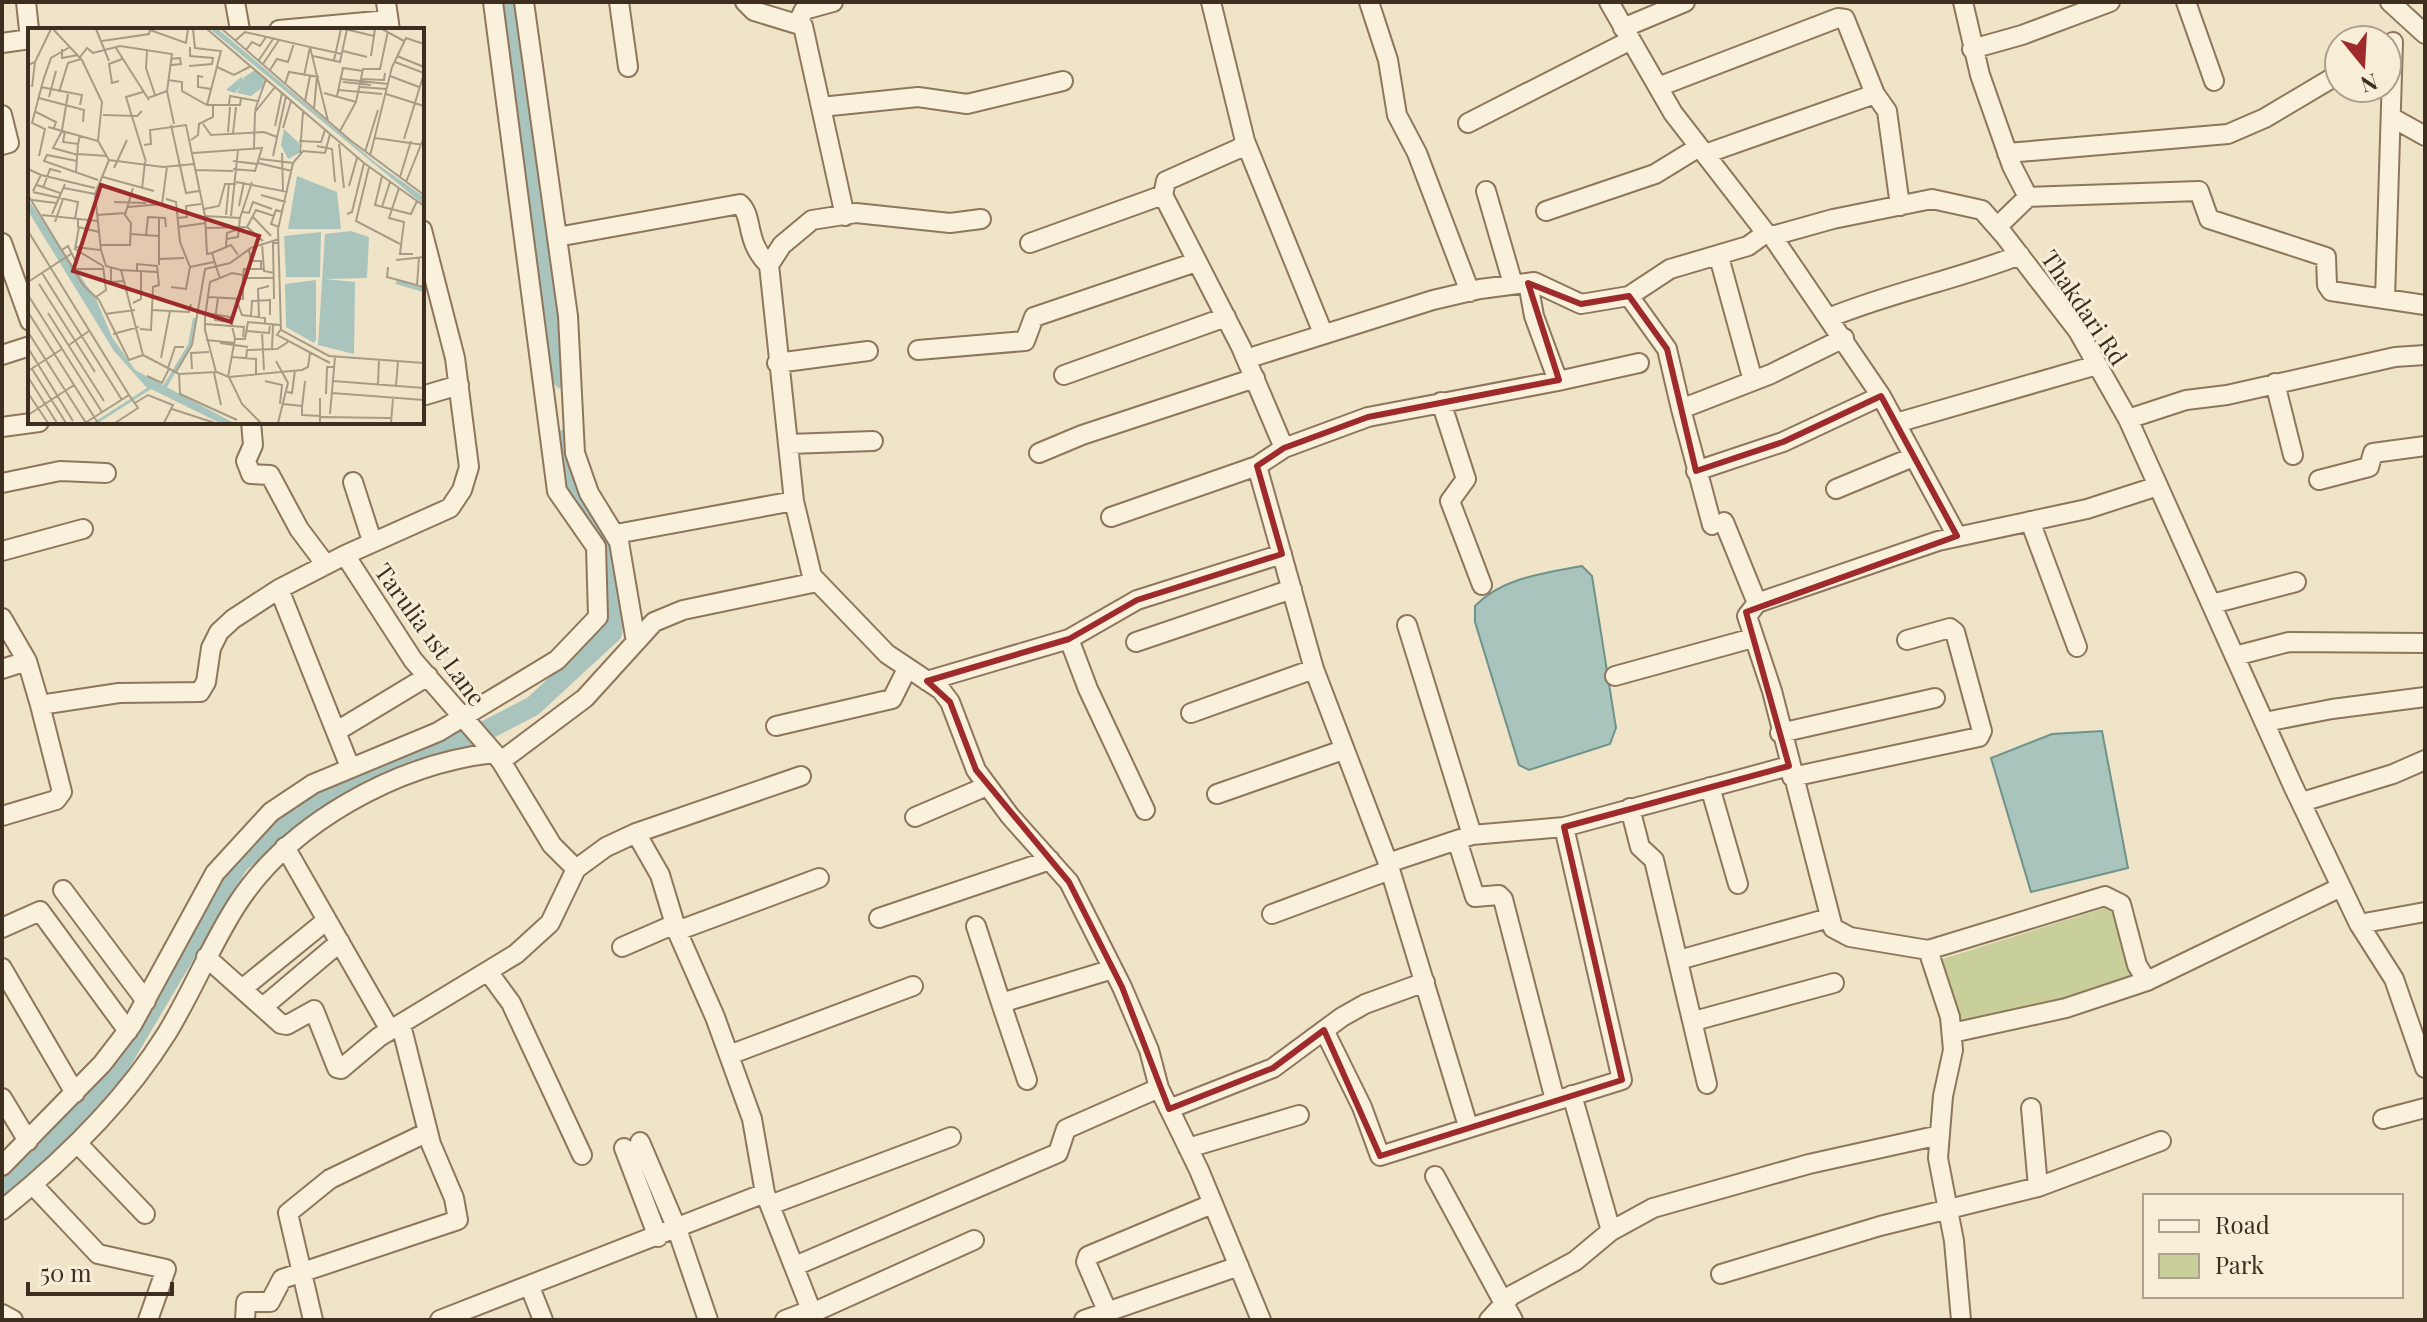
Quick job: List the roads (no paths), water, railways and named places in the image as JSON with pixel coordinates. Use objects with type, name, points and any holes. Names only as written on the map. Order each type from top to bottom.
[{"type":"street","points":[[26,2],[29,28]]},
{"type":"street","points":[[235,2],[240,28]]},
{"type":"street","points":[[2,1166],[75,1093],[128,1031],[215,873],[248,833],[271,812],[313,784],[465,722],[557,660],[598,617],[596,547],[557,491],[493,2]]},
{"type":"street","points":[[524,2],[573,359],[575,453],[589,493],[616,534],[636,642]]},
{"type":"street","points":[[619,2],[628,67]]},
{"type":"street","points":[[745,2],[754,11],[803,26],[845,216]]},
{"type":"street","points":[[798,22],[804,10],[833,2]]},
{"type":"street","points":[[1211,2],[1245,141],[1323,333]]},
{"type":"street","points":[[1369,2],[1388,60],[1397,115],[1417,153],[1470,292]]},
{"type":"street","points":[[1609,2],[1658,87],[1702,150],[1831,317],[1881,396],[1957,536]]},
{"type":"street","points":[[1468,123],[1685,2]]},
{"type":"street","points":[[1963,2],[1972,49],[2007,153],[2028,197]]},
{"type":"street","points":[[1972,49],[2022,35],[2110,2]]},
{"type":"street","points":[[2186,2],[2214,81]]},
{"type":"street","points":[[2390,2],[2423,32],[2403,39]]},
{"type":"street","points":[[296,28],[388,17]]},
{"type":"street","points":[[1658,87],[1842,17],[1875,94],[1887,111],[1900,206]]},
{"type":"street","points":[[2,43],[28,39]]},
{"type":"street","points":[[821,107],[918,97],[967,104],[1063,81]]},
{"type":"street","points":[[2007,153],[2228,134],[2265,118],[2323,84]]},
{"type":"street","points":[[1546,211],[1655,174],[1702,150],[1875,94]]},
{"type":"street","points":[[2385,299],[2391,104]]},
{"type":"street","points":[[2,115],[9,143],[2,145]]},
{"type":"street","points":[[2391,117],[2425,136]]},
{"type":"street","points":[[1245,141],[1240,148],[1166,181],[1163,195],[1226,317],[1284,448]]},
{"type":"street","points":[[1486,191],[1558,381]]},
{"type":"street","points":[[1997,227],[2028,197],[2202,192],[2209,219],[2326,257],[2328,289],[2425,305]]},
{"type":"street","points":[[1030,243],[1163,195]]},
{"type":"street","name":"Thakdari Rd","points":[[1629,296],[1670,269],[1719,257],[1769,234],[1932,199],[1982,210],[2078,331],[2128,419],[2343,891],[2359,924],[2394,979],[2420,1042],[2425,1068]]},
{"type":"street","points":[[557,237],[740,204],[746,210],[755,250],[769,265]]},
{"type":"street","points":[[981,219],[950,223],[856,213],[812,220],[782,245],[769,265],[794,501],[812,576],[887,654],[927,681],[950,702],[976,770],[1010,816],[1069,882],[1149,1050],[1159,1088],[1261,1320]]},
{"type":"street","points":[[2,243],[28,315]]},
{"type":"street","name":"Tarulia 1st Lane","points":[[424,254],[455,358],[469,467],[462,490],[450,508],[345,555],[380,613],[465,722],[495,755],[552,845],[576,869]]},
{"type":"street","points":[[1831,317],[1869,302],[1976,272],[2020,255]]},
{"type":"street","points":[[1719,257],[1753,381]]},
{"type":"street","points":[[918,350],[1025,341],[1034,317],[1196,262]]},
{"type":"street","points":[[1246,359],[1323,333],[1470,292],[1521,283],[1553,290],[1581,304],[1629,296],[1667,349],[1696,471],[1757,603]]},
{"type":"street","points":[[1064,375],[1226,317]]},
{"type":"street","points":[[1681,409],[1753,381],[1844,338]]},
{"type":"street","points":[[2,355],[28,347]]},
{"type":"street","points":[[777,363],[868,351]]},
{"type":"street","points":[[2128,419],[2186,400],[2395,357],[2425,355]]},
{"type":"street","points":[[1111,517],[1257,466],[1284,448],[1368,417],[1639,363]]},
{"type":"street","points":[[1896,423],[2097,365]]},
{"type":"street","points":[[1039,453],[1082,435],[1255,378]]},
{"type":"street","points":[[2275,383],[2293,455]]},
{"type":"street","points":[[424,395],[459,385]]},
{"type":"street","points":[[1696,471],[1783,442],[1881,396]]},
{"type":"street","points":[[1441,402],[1466,479],[1450,501],[1482,585]]},
{"type":"street","points":[[2,427],[28,423]]},
{"type":"street","points":[[251,424],[253,445],[246,461],[251,474],[270,475],[299,529],[326,565]]},
{"type":"street","points":[[789,444],[873,441]]},
{"type":"street","points":[[2319,480],[2369,467],[2373,453],[2425,446]]},
{"type":"street","points":[[1836,489],[1913,457]]},
{"type":"street","points":[[1257,466],[1314,669],[1389,866],[1468,1126]]},
{"type":"street","points":[[2,483],[60,471],[106,473]]},
{"type":"street","points":[[353,482],[372,541]]},
{"type":"street","points":[[2147,981],[2137,965],[2121,904],[2105,896],[1928,950],[1850,937],[1833,928],[1780,733],[1772,691],[1747,616],[1757,603],[1957,536],[2087,509],[2158,486]]},
{"type":"street","points":[[616,534],[794,501]]},
{"type":"street","points":[[2030,521],[2077,647]]},
{"type":"street","points":[[2,551],[83,529]]},
{"type":"street","points":[[927,681],[1069,639],[1137,600],[1282,554]]},
{"type":"street","points":[[40,705],[119,693],[200,692],[206,682],[211,648],[219,632],[279,589],[345,555]]},
{"type":"street","points":[[2,1210],[77,1143],[114,1103],[166,1035],[206,957],[260,873],[285,847],[370,793],[451,760],[495,755],[585,698],[654,622],[683,610],[817,582]]},
{"type":"street","points":[[2212,604],[2296,582]]},
{"type":"street","points":[[279,589],[350,767]]},
{"type":"street","points":[[1136,642],[1292,589]]},
{"type":"street","points":[[2,618],[27,661],[62,792],[47,804],[2,816]]},
{"type":"street","points":[[1407,625],[1464,838],[1475,897],[1499,895],[1503,899],[1564,1098],[1611,1231]]},
{"type":"street","points":[[1272,914],[1464,838],[1564,827],[1710,787],[1979,737],[1982,731],[1953,629],[1907,640]]},
{"type":"street","points":[[1615,676],[1753,638]]},
{"type":"street","points":[[1069,639],[1088,689],[1145,810]]},
{"type":"street","points":[[2235,656],[2289,642],[2425,643]]},
{"type":"street","points":[[2,669],[27,661]]},
{"type":"street","points":[[776,726],[892,699],[907,669]]},
{"type":"street","points":[[1191,713],[1314,669]]},
{"type":"street","points":[[337,731],[428,676]]},
{"type":"street","points":[[2265,722],[2332,709],[2425,697]]},
{"type":"street","points":[[1780,733],[1935,698]]},
{"type":"street","points":[[1217,794],[1343,750]]},
{"type":"street","points":[[2302,802],[2393,774],[2425,760]]},
{"type":"street","points":[[206,957],[285,1026],[314,1010],[340,1069],[396,1027],[489,973],[542,934],[576,869],[606,847],[636,833],[801,776]]},
{"type":"street","points":[[915,817],[987,786]]},
{"type":"street","points":[[1710,787],[1738,884]]},
{"type":"street","points":[[1630,808],[1640,847],[1654,860],[1707,1084]]},
{"type":"street","points":[[1324,1030],[1362,1107],[1380,1156],[1622,1080],[1564,827]]},
{"type":"street","points":[[636,833],[660,875],[676,928],[729,1055],[752,1119],[767,1199],[813,1314]]},
{"type":"street","points":[[245,1320],[246,1302],[270,1302],[279,1281],[458,1220],[396,1027],[340,942],[285,847]]},
{"type":"street","points":[[879,918],[1050,860]]},
{"type":"street","points":[[622,947],[819,878]]},
{"type":"street","points":[[63,890],[146,1001]]},
{"type":"street","points":[[1952,1033],[2066,1008],[2147,981],[2343,891]]},
{"type":"street","points":[[2,928],[40,911],[128,1031]]},
{"type":"street","points":[[2359,924],[2425,912]]},
{"type":"street","points":[[1679,960],[1829,918]]},
{"type":"street","points":[[242,989],[327,920]]},
{"type":"street","points":[[976,926],[1027,1080]]},
{"type":"street","points":[[263,1007],[340,942]]},
{"type":"street","points":[[1928,950],[1950,1017],[1952,1033],[1953,1050],[1943,1096],[1938,1158],[1949,1211],[1961,1320]]},
{"type":"street","points":[[2,968],[75,1093]]},
{"type":"street","points":[[1001,1003],[1113,969]]},
{"type":"street","points":[[489,973],[515,1012],[582,1155]]},
{"type":"street","points":[[1169,1109],[1273,1068],[1365,1004],[1425,982]]},
{"type":"street","points":[[1694,1021],[1834,983]]},
{"type":"street","points":[[729,1055],[913,986]]},
{"type":"street","points":[[795,1266],[1058,1153],[1066,1129],[1159,1088]]},
{"type":"street","points":[[2,1098],[28,1141]]},
{"type":"street","points":[[2031,1108],[2038,1187]]},
{"type":"street","points":[[2383,1119],[2425,1108]]},
{"type":"street","points":[[1188,1148],[1299,1115]]},
{"type":"street","points":[[313,1320],[288,1213],[330,1179],[428,1132]]},
{"type":"street","points":[[1489,1320],[1503,1303],[1575,1261],[1611,1231],[1653,1208],[1809,1164],[1940,1135]]},
{"type":"street","points":[[440,1320],[677,1229],[951,1137]]},
{"type":"street","points":[[1721,1274],[1880,1226],[2038,1187],[2161,1141]]},
{"type":"street","points":[[77,1143],[145,1214]]},
{"type":"street","points":[[658,1237],[632,1145],[677,1229],[708,1320]]},
{"type":"street","points":[[1435,1176],[1513,1320]]},
{"type":"street","points":[[33,1185],[98,1254],[166,1269],[148,1320]]},
{"type":"street","points":[[1109,1315],[1086,1262],[1088,1256],[1212,1204]]},
{"type":"street","points":[[785,1320],[813,1314],[974,1240]]},
{"type":"street","points":[[1084,1320],[1109,1315],[1239,1266]]},
{"type":"street","points":[[530,1287],[543,1320]]},
{"type":"street","points":[[2,1314],[13,1320]]},
{"type":"water","points":[[1582,566],[1592,576],[1616,728],[1610,744],[1529,770],[1519,765],[1475,622],[1475,606],[1511,583]]},
{"type":"water","points":[[2102,731],[2128,868],[2031,892],[1991,758],[2052,734]]},
{"type":"waterway","points":[[510,2],[563,379]]},
{"type":"waterway","points":[[2,1188],[49,1147],[117,1069],[239,863],[344,782],[477,735],[533,706],[612,633],[618,584],[601,535],[574,494],[566,439]]}]
